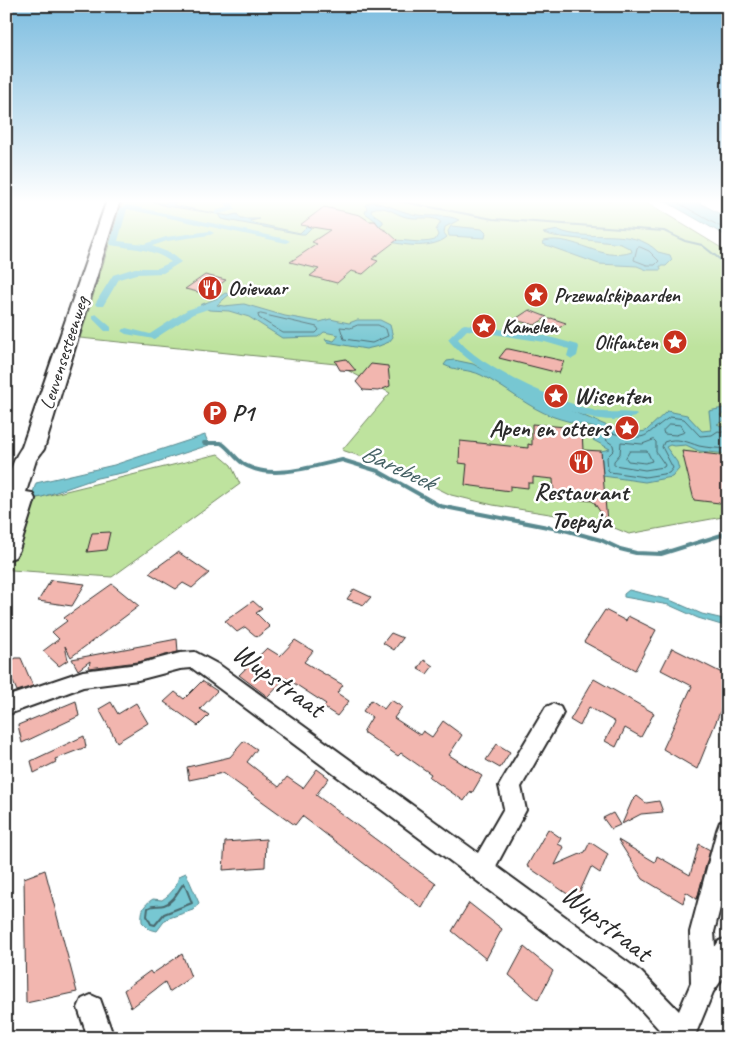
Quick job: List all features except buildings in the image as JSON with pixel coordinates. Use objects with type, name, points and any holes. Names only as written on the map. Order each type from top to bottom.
[{"type":"main road","name":"Leuvensesteenweg","points":[[6,515],[25,460],[33,449],[98,249]]},
{"type":"main road","name":"Leuvensesteenweg","points":[[6,550],[31,476],[35,458],[33,449]]},
{"type":"street","name":"Wupstraat","points":[[6,706],[83,678],[138,672],[180,661],[195,660],[214,672],[632,981],[681,1036]]},
{"type":"street","points":[[481,869],[515,810],[510,786],[553,713]]},
{"type":"street","points":[[704,983],[702,932],[728,830]]},
{"type":"street","points":[[681,1036],[704,983],[728,950]]},
{"type":"street","points":[[91,1008],[101,1038]]},
{"type":"green space","points":[[108,249],[723,249],[728,252],[728,516],[629,534],[600,522],[493,505],[451,495],[403,471],[342,450],[390,393],[336,364],[80,338]]},
{"type":"green space","points":[[218,454],[231,465],[240,484],[112,577],[11,570],[13,550],[33,499]]},
{"type":"water","points":[[556,249],[590,249],[610,254],[632,252],[631,249],[654,249],[658,252],[670,255],[672,260],[666,266],[660,266],[661,270],[647,270],[637,266],[599,264]]},
{"type":"water","points":[[225,293],[230,294],[217,305],[244,304],[285,316],[320,322],[330,319],[349,323],[357,320],[380,320],[390,325],[393,337],[389,342],[366,349],[327,342],[325,339],[334,341],[339,335],[324,332],[318,337],[282,338],[249,317],[229,311],[209,310],[200,305]]},
{"type":"water","points":[[454,360],[473,364],[520,389],[610,427],[633,433],[646,431],[667,411],[687,415],[702,431],[711,430],[709,411],[728,407],[728,412],[720,415],[726,420],[717,424],[728,429],[728,454],[699,451],[686,445],[670,445],[666,447],[677,462],[679,469],[672,477],[645,482],[603,476],[601,451],[610,449],[593,440],[606,432],[544,413],[481,375],[444,365],[447,361]]},
{"type":"water","points":[[205,435],[209,445],[126,472],[97,478],[31,499],[36,483],[114,465]]},
{"type":"water","points":[[629,590],[670,600],[702,614],[728,620],[728,627],[698,618],[669,605],[624,597],[624,594]]},
{"type":"water","points":[[186,873],[199,903],[193,910],[166,919],[157,931],[149,929],[142,922],[142,911],[145,906],[153,899],[162,900],[175,887],[179,876]]},
{"type":"waterway","points":[[100,304],[116,277],[135,271],[160,271],[177,262],[167,255],[151,249]]},
{"type":"waterway","name":"Barebeek","points":[[707,249],[727,265],[728,269]]},
{"type":"waterway","points":[[126,331],[151,337],[190,312],[205,307]]},
{"type":"waterway","points":[[96,317],[108,329]]},
{"type":"waterway","points":[[572,356],[574,347],[546,339],[465,327],[453,339],[460,349],[492,371],[555,401],[597,415],[614,417],[631,415]]},
{"type":"waterway","name":"Barebeek","points":[[204,443],[221,443],[243,464],[270,472],[307,468],[342,460],[378,471],[440,506],[568,531],[601,540],[620,549],[636,553],[661,554],[728,533]]},
{"type":"place","name":"Ooievaar","points":[[210,288]]},
{"type":"place","name":"Przewalskipaarden","points":[[536,295]]},
{"type":"place","name":"Kamelen","points":[[484,326]]},
{"type":"place","name":"Olifanten","points":[[675,342]]},
{"type":"place","name":"Wisenten","points":[[556,396]]},
{"type":"place","name":"P1","points":[[215,413]]},
{"type":"place","name":"Apen en otters","points":[[627,428]]},
{"type":"place","name":"Restaurant Toepaja","points":[[581,462]]}]
